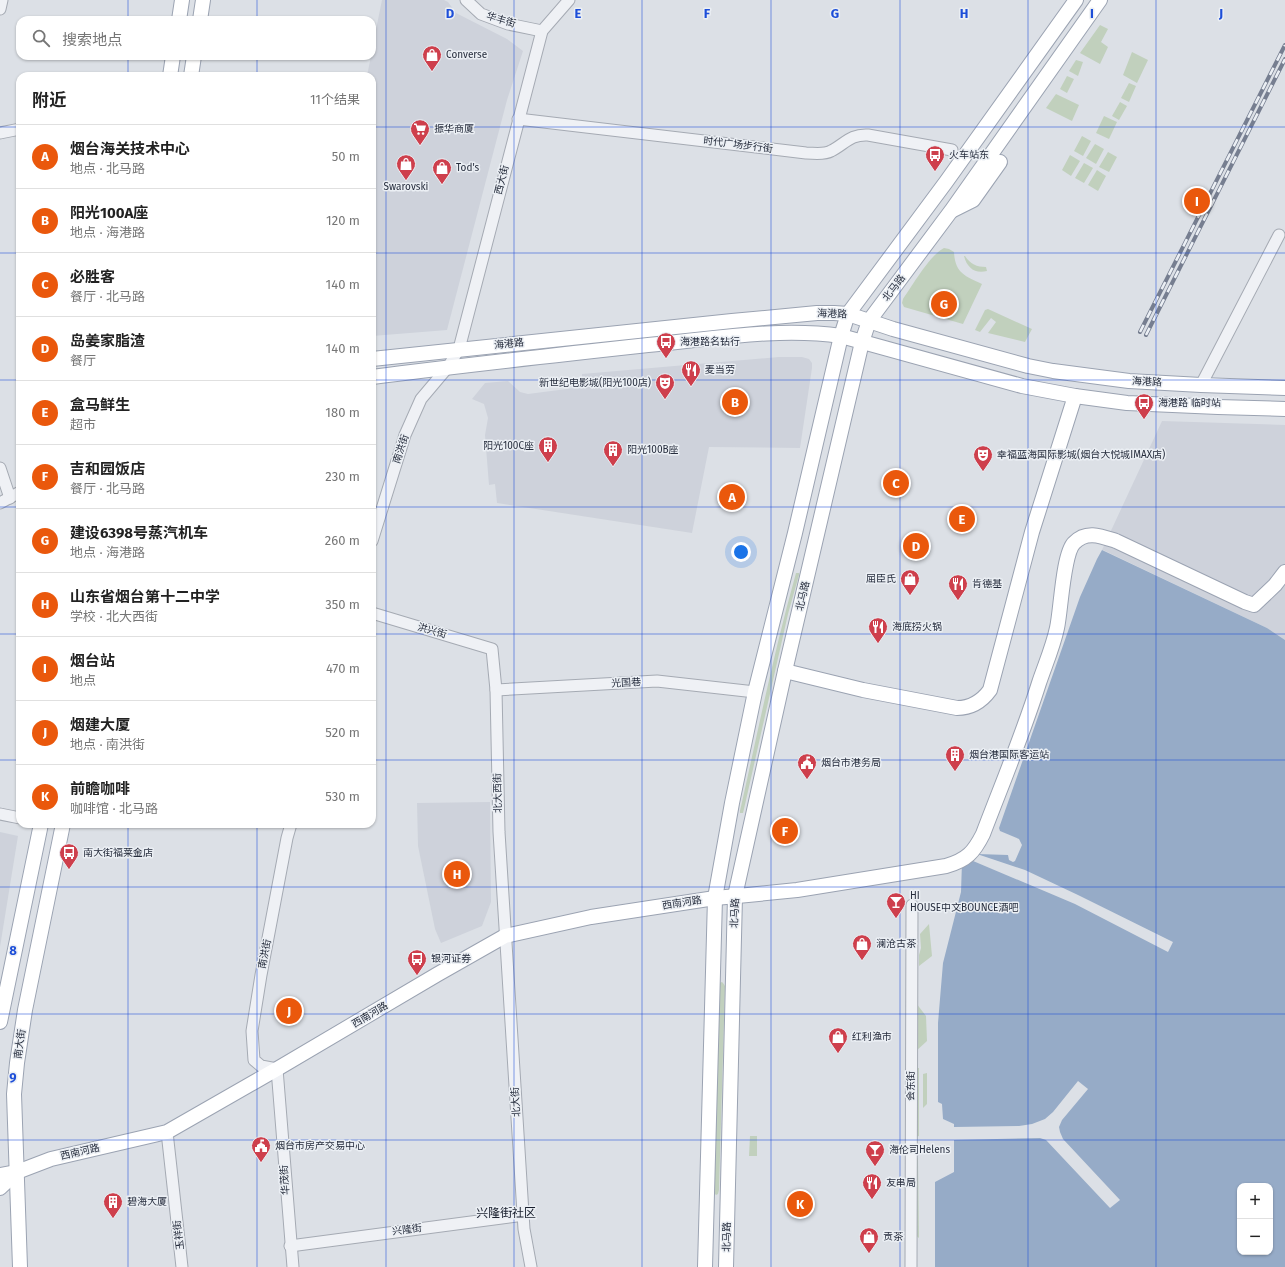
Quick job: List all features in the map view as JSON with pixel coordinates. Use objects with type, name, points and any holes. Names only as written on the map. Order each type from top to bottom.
[{"type":"main road","points":[[180,16],[182,0]]},
{"type":"main road","points":[[201,16],[203,0]]},
{"type":"main road","name":"北马路","points":[[704,1267],[715,898],[732,803],[755,692],[795,533],[841,336],[848,314],[946,182],[1076,0]]},
{"type":"main road","name":"北马路","points":[[726,1267],[735,896],[785,671],[862,342],[869,321],[951,211],[1100,0]]},
{"type":"main road","points":[[171,72],[172,60]]},
{"type":"main road","points":[[192,72],[193,60]]},
{"type":"main road","points":[[951,211],[972,200],[1000,162]]},
{"type":"main road","name":"海港路","points":[[376,359],[817,313],[848,314],[893,329],[1020,364],[1053,371],[1110,380],[1285,388]]},
{"type":"main road","name":"海港路","points":[[376,376],[448,367],[740,336],[800,332],[841,336],[1022,386],[1075,396],[1127,403],[1285,409]]},
{"type":"main road","points":[[785,671],[863,690],[957,708],[971,706],[986,696],[992,683],[1032,532],[1075,396]]},
{"type":"main road","name":"西南河路","points":[[0,1175],[16,1172],[50,1159],[167,1132],[505,936],[591,917],[715,898],[797,890],[946,866],[956,863],[967,857],[976,848],[983,834],[1033,702],[1057,629],[1066,561],[1073,543],[1081,538],[1093,534],[1101,535],[1254,605],[1275,585],[1285,572]]},
{"type":"main road","points":[[0,1022],[3,994],[40,828]]},
{"type":"main road","name":"南大街","points":[[20,1267],[14,1094],[25,1010],[62,828]]},
{"type":"main road","name":"西南河路","points":[[0,1188],[16,1172]]},
{"type":"street","points":[[0,9],[2,0]]},
{"type":"street","name":"华丰街","points":[[466,0],[482,14],[508,24],[542,31]]},
{"type":"street","name":"西大街","points":[[448,367],[458,349],[542,31],[569,0]]},
{"type":"street","name":"时代广场步行街","points":[[518,119],[806,153],[823,154],[830,152],[860,134],[952,150]]},
{"type":"street","points":[[0,133],[16,130]]},
{"type":"street","points":[[1201,385],[1279,235]]},
{"type":"street","name":"南洪街","points":[[376,528],[405,434],[421,399],[448,367]]},
{"type":"street","points":[[0,468],[5,500],[16,494]]},
{"type":"street","name":"洪兴街","points":[[376,614],[492,649]]},
{"type":"street","name":"北大西街","points":[[492,649],[496,690],[499,832],[505,936]]},
{"type":"street","name":"光国巷","points":[[496,690],[657,681],[755,692]]},
{"type":"street","points":[[0,814],[16,817]]},
{"type":"street","name":"南洪街","points":[[277,1069],[261,1066],[254,1060],[252,1031],[261,975],[290,828]]},
{"type":"street","name":"会东街","points":[[911,1267],[912,905]]},
{"type":"street","name":"北大街","points":[[505,936],[524,1229],[531,1267]]},
{"type":"street","name":"华茂街","points":[[277,1069],[290,1246],[293,1267]]},
{"type":"street","name":"玉祥街","points":[[167,1132],[182,1267]]},
{"type":"street","name":"兴隆街","points":[[290,1246],[524,1215]]},
{"type":"shaded area","name":"振华商厦","points":[[382,0],[444,0],[448,2],[456,13],[507,39],[523,51],[507,100],[447,330],[376,336],[376,72],[368,72],[370,60],[376,60],[376,29]]},
{"type":"shaded area","points":[[779,357],[802,357],[809,359],[812,363],[800,448],[709,447],[692,533],[497,503],[495,484],[489,485],[485,435],[488,418],[484,404],[472,399],[485,383],[508,381],[520,392],[528,394],[582,387],[582,374]]},
{"type":"shaded area","points":[[1162,421],[1285,425],[1285,640],[1267,628],[1102,550]]},
{"type":"shaded area","points":[[490,802],[491,902],[482,926],[441,943],[435,929],[418,846],[417,803]]},
{"type":"shaded area","points":[[0,832],[18,836],[0,947]]},
{"type":"green space","points":[[1100,25],[1108,29],[1101,42],[1108,47],[1100,64],[1080,53]]},
{"type":"green space","points":[[1132,52],[1148,60],[1137,83],[1123,75]]},
{"type":"green space","points":[[1076,60],[1083,62],[1078,76],[1069,71]]},
{"type":"green space","points":[[1067,76],[1074,79],[1067,93],[1060,89]]},
{"type":"green space","points":[[1129,83],[1136,86],[1129,102],[1121,98]]},
{"type":"green space","points":[[1056,94],[1079,105],[1072,121],[1046,108]]},
{"type":"green space","points":[[1120,102],[1127,106],[1119,120],[1112,116]]},
{"type":"green space","points":[[1104,116],[1117,122],[1109,139],[1096,133]]},
{"type":"green space","points":[[1082,136],[1091,141],[1083,156],[1074,151]]},
{"type":"green space","points":[[1095,144],[1104,149],[1096,164],[1086,158]]},
{"type":"green space","points":[[1108,152],[1117,157],[1109,172],[1099,167]]},
{"type":"green space","points":[[1070,155],[1080,161],[1071,176],[1062,170]]},
{"type":"green space","points":[[1084,163],[1093,168],[1084,183],[1075,178]]},
{"type":"green space","points":[[1097,170],[1106,176],[1098,191],[1088,185]]},
{"type":"green space","points":[[944,248],[954,252],[956,265],[962,273],[982,284],[963,324],[904,307],[902,303],[903,299],[927,264]]},
{"type":"green space","points":[[964,256],[974,264],[986,267],[987,271],[975,271],[969,267]]},
{"type":"green space","points":[[988,309],[1032,329],[1025,342],[988,333],[996,322],[991,318],[980,332],[975,330],[985,310]]},
{"type":"green space","points":[[796,573],[799,573],[799,575],[788,614],[744,809],[743,813],[740,813],[773,661]]},
{"type":"green space","points":[[929,924],[932,956],[919,966],[919,955],[921,948],[920,934]]},
{"type":"green space","points":[[722,982],[725,986],[719,1190],[718,1194],[716,1195],[713,1192],[719,983]]},
{"type":"green space","points":[[916,1003],[926,1016],[927,1041],[915,1052]]},
{"type":"green space","points":[[917,1068],[919,1068],[919,1136],[916,1137]]},
{"type":"green space","points":[[927,1073],[927,1104],[923,1108],[923,1074]]},
{"type":"green space","points":[[750,1136],[757,1136],[757,1156],[749,1156]]},
{"type":"green space","points":[[916,1158],[918,1158],[919,1238],[915,1235]]},
{"type":"water","points":[[1102,550],[1267,628],[1285,640],[1285,1267],[935,1267],[935,1182],[954,1172],[954,1124],[943,1119],[942,1104],[938,1102],[938,1023],[943,963],[961,892],[962,862],[977,854],[1008,855],[1009,860],[1013,862],[1015,861],[1022,845],[1019,839],[1000,831],[999,828],[1080,597]]},
{"type":"pier","points":[[977,854],[1025,870],[1173,942],[1168,952],[1075,904],[966,858]]},
{"type":"pier","points":[[1078,1081],[1088,1089],[1062,1120],[1059,1127],[1060,1132],[1063,1139],[1120,1200],[1110,1208],[1046,1140],[1040,1138],[954,1140],[954,1127],[1019,1126],[1032,1124],[1045,1119],[1053,1112]]},
{"type":"railway","points":[[1140,332],[1285,45]]},
{"type":"railway","points":[[1146,335],[1285,59]]},
{"type":"place","name":"Converse","points":[[432,72]]},
{"type":"place","name":"振华商厦","points":[[420,146]]},
{"type":"place","name":"火车站东","points":[[935,172]]},
{"type":"place","name":"Swarovski","points":[[406,181]]},
{"type":"place","name":"Tod's","points":[[442,185]]},
{"type":"place","name":"烟台站","points":[[1197,201]]},
{"type":"place","name":"建设6398号蒸汽机车","points":[[944,304]]},
{"type":"place","name":"海港路名钻行","points":[[666,359]]},
{"type":"place","name":"麦当劳","points":[[691,387]]},
{"type":"place","name":"新世纪电影城(阳光100店)","points":[[665,400]]},
{"type":"place","name":"阳光100A座","points":[[735,402]]},
{"type":"place","name":"海港路 临时站","points":[[1144,420]]},
{"type":"place","name":"阳光100C座","points":[[548,463]]},
{"type":"place","name":"阳光100B座","points":[[613,467]]},
{"type":"place","name":"幸福蓝海国际影城(烟台大悦城IMAX店)","points":[[983,472]]},
{"type":"place","name":"必胜客","points":[[896,483]]},
{"type":"place","name":"烟台海关技术中心","points":[[732,497]]},
{"type":"place","name":"盒马鲜生","points":[[962,519]]},
{"type":"place","name":"岛姜家脂渣","points":[[916,546]]},
{"type":"place","name":"屈臣氏","points":[[910,596]]},
{"type":"place","name":"肯德基","points":[[958,601]]},
{"type":"place","name":"海底捞火锅","points":[[878,644]]},
{"type":"place","name":"烟台港国际客运站","points":[[955,772]]},
{"type":"place","name":"烟台市港务局","points":[[807,780]]},
{"type":"place","name":"吉和园饭店","points":[[785,831]]},
{"type":"place","name":"南大街福莱金店","points":[[69,870]]},
{"type":"place","name":"山东省烟台第十二中学","points":[[457,874]]},
{"type":"place","name":"HI HOUSE中文BOUNCE酒吧","points":[[896,919]]},
{"type":"place","name":"澜沧古茶","points":[[862,961]]},
{"type":"place","name":"银河证券","points":[[417,976]]},
{"type":"place","name":"烟建大厦","points":[[289,1011]]},
{"type":"place","name":"红利渔市","points":[[838,1054]]},
{"type":"place","name":"烟台市房产交易中心","points":[[261,1163]]},
{"type":"place","name":"海伦司Helens","points":[[875,1167]]},
{"type":"place","name":"友串局","points":[[872,1200]]},
{"type":"place","name":"前瞻咖啡","points":[[800,1204]]},
{"type":"place","name":"碧海大厦","points":[[113,1219]]},
{"type":"place","name":"贡茶","points":[[869,1254]]},
{"type":"district","name":"兴隆街社区","points":[[506,1213]]}]
